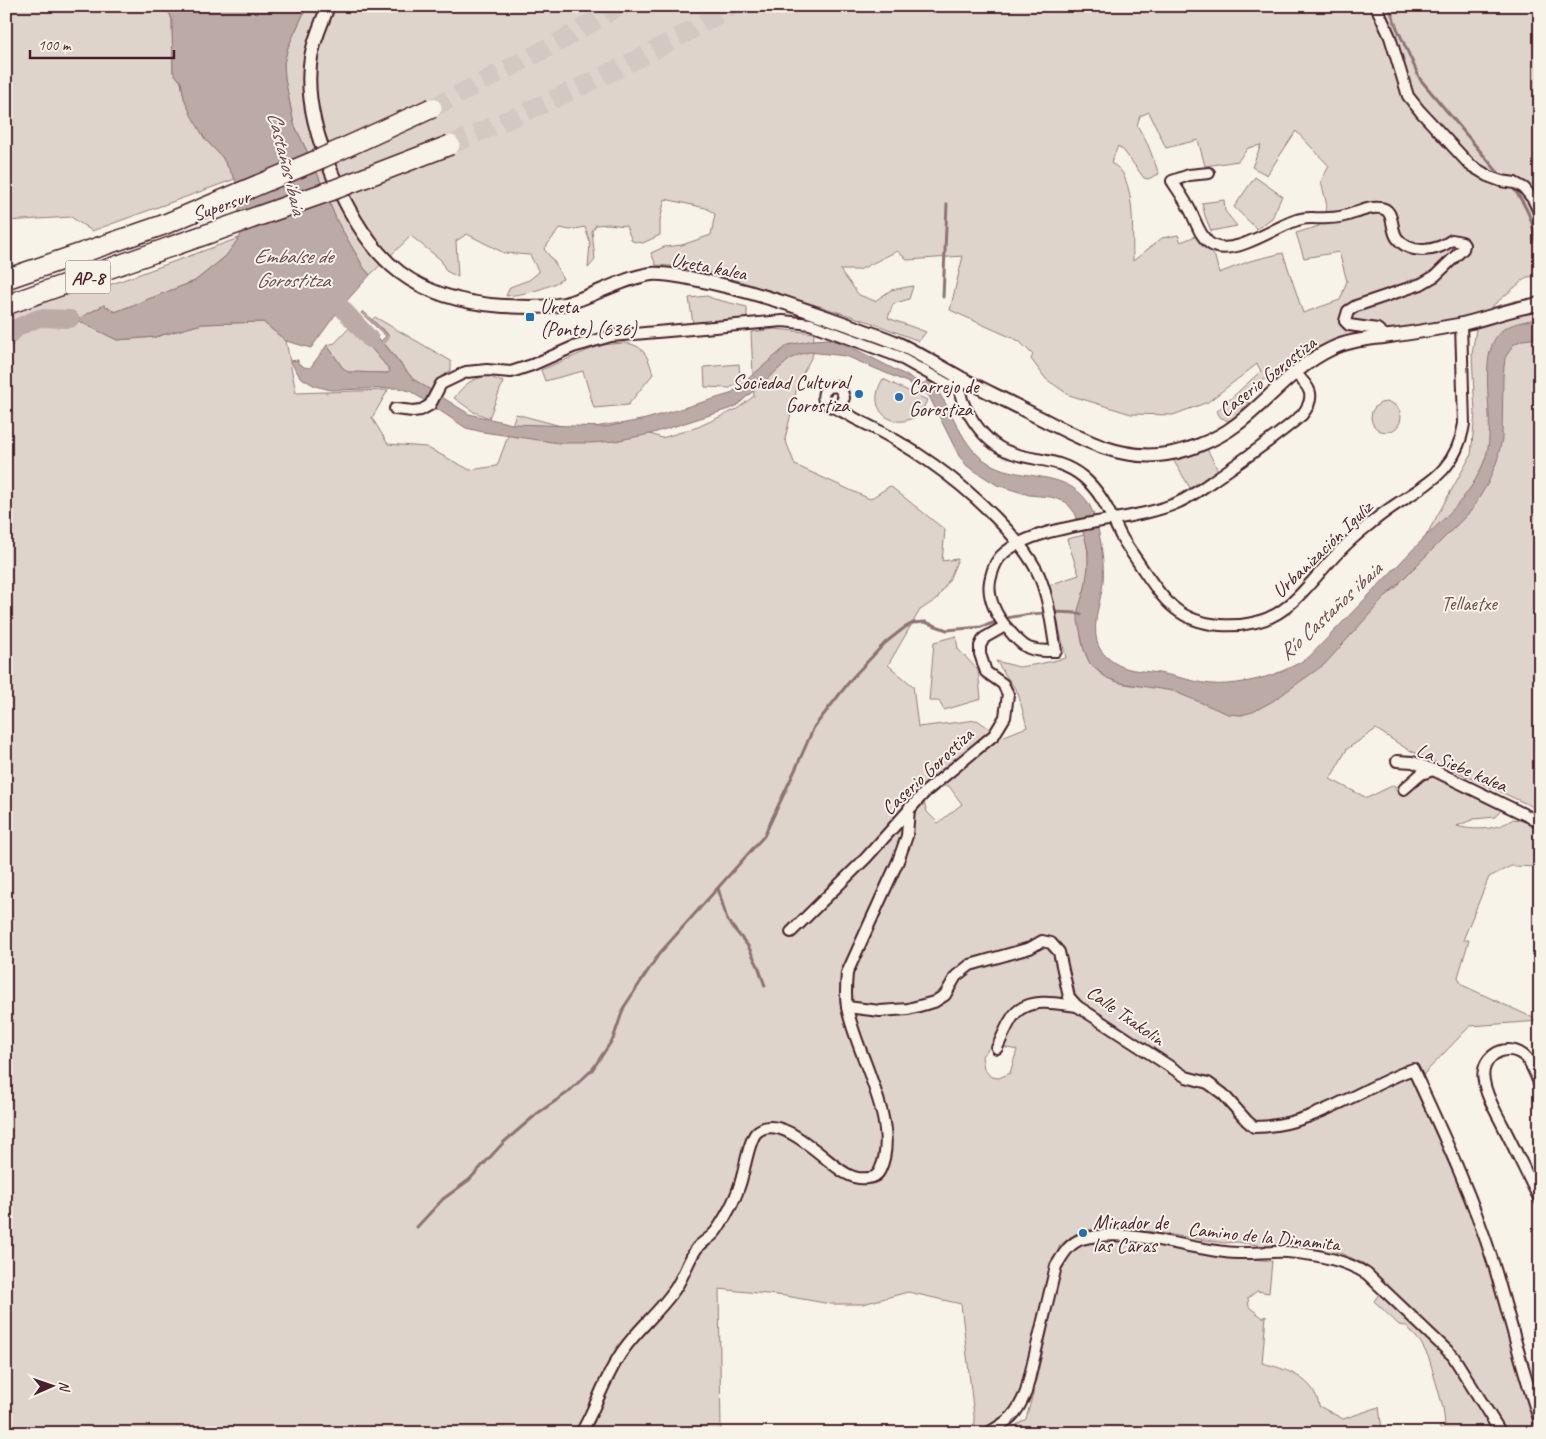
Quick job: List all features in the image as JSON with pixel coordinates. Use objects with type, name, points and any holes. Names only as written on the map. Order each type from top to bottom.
[{"type":"highway","name":"Supersur","points":[[6,279],[163,225],[322,158],[432,108]]},
{"type":"highway","name":"Supersur","points":[[6,305],[332,190],[450,145]]},
{"type":"street","name":"Ureta kalea","points":[[328,6],[318,31],[311,60],[310,96],[316,129],[334,178],[357,223],[371,244],[388,262],[410,280],[455,300],[514,307],[548,307],[562,304],[651,274],[671,275],[707,282],[775,300],[897,343],[960,381],[1094,445],[1107,449]]},
{"type":"street","points":[[1376,6],[1390,37],[1408,96],[1470,164],[1490,177],[1524,188],[1533,199],[1540,214]]},
{"type":"street","points":[[1209,173],[1189,175],[1172,181],[1190,208],[1203,236],[1210,244],[1217,247],[1228,247],[1253,241],[1300,219],[1331,218],[1355,213],[1367,208],[1379,207],[1390,213],[1396,237],[1404,244],[1417,250],[1430,250],[1442,247],[1452,240],[1462,242],[1463,249],[1435,276],[1421,284],[1356,306],[1348,311],[1345,321],[1349,325],[1377,329],[1387,337]]},
{"type":"street","name":"Caserio Gorostiza","points":[[1107,449],[1121,454],[1163,455],[1208,441],[1234,426],[1281,384],[1313,359],[1332,348],[1352,342],[1461,324],[1521,307],[1540,304]]},
{"type":"street","name":"Ureta kalea","points":[[395,409],[421,410],[430,405],[441,384],[466,372],[487,370],[511,372],[572,347],[611,336],[783,321],[810,324],[897,356],[949,385],[960,381]]},
{"type":"street","name":"Urbanización Iguliz","points":[[1114,519],[1123,539],[1159,593],[1171,606],[1188,617],[1219,625],[1236,625],[1258,622],[1281,613],[1298,598],[1334,556],[1370,523],[1435,479],[1450,463],[1462,439],[1464,424],[1461,324]]},
{"type":"street","points":[[833,407],[895,439],[937,466],[977,499],[1019,544],[1036,569],[1045,592],[1056,651],[1029,649],[1018,641],[1005,626],[990,597],[989,585],[994,566],[1001,556],[1019,544],[1053,532],[1163,509],[1181,501],[1254,452],[1296,420],[1307,408],[1310,393],[1309,387],[1295,373]]},
{"type":"street","points":[[960,381],[966,409],[984,436],[997,446],[1011,453],[1055,462],[1080,475],[1094,487],[1114,519]]},
{"type":"street","name":"Caserio Gorostiza","points":[[791,932],[866,858],[925,792],[994,735],[1005,717],[1008,694],[1003,684],[986,672],[980,654],[980,646],[984,638],[1005,626]]},
{"type":"street","name":"La Siebe kalea","points":[[1397,761],[1413,762],[1433,770],[1540,822]]},
{"type":"street","points":[[1404,789],[1421,774],[1433,770]]},
{"type":"street","points":[[581,1433],[590,1418],[600,1392],[623,1350],[675,1289],[697,1248],[716,1232],[739,1188],[751,1144],[756,1133],[768,1128],[780,1129],[799,1137],[845,1174],[860,1180],[873,1178],[879,1172],[884,1156],[886,1130],[847,1007],[845,987],[847,973],[898,861],[907,836],[909,808]]},
{"type":"street","name":"Calle Txakolin","points":[[847,1007],[880,1011],[899,1010],[934,1002],[945,995],[956,976],[970,965],[1030,948],[1042,941],[1051,943],[1059,952],[1069,997],[1077,1006],[1186,1077],[1208,1083],[1223,1094],[1254,1127],[1284,1125],[1314,1115],[1393,1076],[1413,1069],[1474,1207],[1540,1422]]},
{"type":"street","points":[[996,1048],[1018,1010],[1033,1004],[1056,1003],[1077,1006]]},
{"type":"street","points":[[1540,1085],[1530,1062],[1517,1051],[1507,1050],[1494,1053],[1483,1067],[1484,1082],[1491,1102],[1540,1200]]},
{"type":"street","name":"Camino de la Dinamita","points":[[988,1433],[1006,1422],[1018,1410],[1026,1392],[1056,1266],[1067,1248],[1079,1240],[1104,1234],[1141,1238],[1227,1253],[1287,1252],[1337,1260],[1354,1265],[1367,1274],[1453,1356],[1501,1433]]},
{"type":"green space","points":[[6,6],[167,6],[172,20],[173,72],[181,82],[184,98],[205,139],[222,157],[235,179],[92,231],[71,217],[6,221]]},
{"type":"green space","name":"Tellaetxe","points":[[307,6],[1540,6],[1540,276],[1527,277],[1490,308],[1540,297],[1540,810],[1407,749],[1376,729],[1347,749],[1330,779],[1367,798],[1394,785],[1399,795],[1418,783],[1422,777],[1434,775],[1504,807],[1495,817],[1474,819],[1457,826],[1471,829],[1486,828],[1507,823],[1513,819],[1540,823],[1540,867],[1511,866],[1489,877],[1463,940],[1469,940],[1458,977],[1462,985],[1540,1021],[1470,1026],[1424,1074],[1417,1086],[1470,1205],[1540,1433],[1508,1433],[1461,1357],[1448,1342],[1436,1336],[1399,1301],[1365,1264],[1338,1252],[1330,1255],[1236,1242],[1224,1243],[1114,1226],[1080,1231],[1060,1245],[1020,1394],[1001,1417],[976,1433],[961,1304],[908,1292],[863,1304],[830,1304],[786,1296],[719,1289],[721,1433],[6,1433],[6,310],[112,284],[239,238],[226,256],[195,281],[115,312],[104,305],[77,320],[117,340],[155,337],[202,324],[263,322],[286,341],[296,393],[388,390],[372,418],[388,444],[426,447],[470,470],[497,466],[516,414],[561,426],[589,428],[618,423],[662,438],[698,427],[737,409],[754,396],[751,332],[775,329],[814,333],[813,354],[798,383],[785,439],[795,465],[870,499],[890,486],[945,530],[942,561],[958,559],[949,580],[937,599],[920,610],[888,665],[913,686],[918,727],[977,720],[1002,737],[1027,727],[1018,693],[996,661],[1019,667],[1066,658],[1049,585],[1079,575],[1067,539],[1084,535],[1086,541],[1088,568],[1082,598],[1081,638],[1089,661],[1097,670],[1107,678],[1121,683],[1166,689],[1222,711],[1242,715],[1398,586],[1471,455],[1475,414],[1472,354],[1476,329],[1394,339],[1354,348],[1316,363],[1277,393],[1266,378],[1247,395],[1248,402],[1239,414],[1228,421],[1220,417],[1217,411],[1261,371],[1257,364],[1208,402],[1173,415],[1131,414],[1069,395],[1046,379],[1031,359],[1033,355],[1019,341],[950,310],[963,256],[908,260],[897,251],[859,270],[840,270],[859,295],[875,301],[891,290],[913,286],[909,299],[893,304],[888,318],[926,332],[919,341],[870,322],[716,274],[683,267],[656,265],[651,253],[664,247],[682,245],[711,235],[715,214],[706,208],[665,199],[660,220],[660,235],[643,243],[632,241],[626,226],[596,225],[592,231],[595,260],[588,268],[590,243],[585,227],[570,230],[560,228],[544,249],[555,263],[563,279],[550,286],[528,292],[506,296],[510,287],[529,280],[539,272],[530,255],[504,253],[467,234],[456,241],[458,277],[446,271],[441,260],[411,236],[370,275],[337,221],[294,124],[285,79],[284,63],[288,47]],"holes":[[[1149,112],[1166,148],[1198,140],[1205,166],[1238,161],[1248,148],[1261,145],[1252,167],[1267,175],[1296,131],[1329,166],[1321,181],[1327,206],[1319,226],[1296,233],[1304,258],[1339,252],[1347,281],[1340,300],[1303,313],[1283,253],[1250,261],[1219,273],[1215,257],[1198,235],[1181,242],[1178,235],[1162,238],[1133,261],[1132,218],[1128,185],[1119,168],[1111,163],[1118,146],[1124,151],[1144,178],[1148,179],[1159,174],[1148,145],[1137,125],[1140,116]],[[943,786],[949,786],[962,804],[938,823],[927,812],[924,802]],[[992,1045],[1017,1050],[1010,1073],[999,1078],[991,1077],[984,1069],[982,1056]]]},
{"type":"green space","points":[[1255,177],[1282,196],[1272,218],[1257,229],[1234,207]]},
{"type":"green space","points":[[1224,200],[1225,211],[1237,226],[1211,231],[1202,203]]},
{"type":"green space","points":[[707,296],[747,307],[747,319],[693,323],[689,298]]},
{"type":"green space","points":[[375,317],[451,361],[451,370],[437,381],[432,391],[413,379],[384,343],[387,340],[387,333],[372,320]]},
{"type":"green space","points":[[352,325],[388,368],[390,371],[388,373],[348,372],[342,367],[327,345],[335,343]]},
{"type":"green space","points":[[623,343],[636,346],[644,352],[653,374],[628,405],[594,408],[583,371],[545,381],[541,370],[601,345]]},
{"type":"green space","points":[[739,364],[740,381],[730,388],[705,387],[704,367]]},
{"type":"green space","points":[[488,376],[503,382],[489,418],[474,412],[454,398],[468,383]]},
{"type":"green space","name":"Carrejo de Gorostiza","points":[[883,379],[927,400],[920,412],[910,419],[900,421],[890,419],[882,413],[878,404],[877,393]]},
{"type":"green space","points":[[1386,402],[1397,406],[1401,417],[1397,428],[1386,432],[1375,428],[1371,417],[1375,406]]},
{"type":"green space","points":[[1206,447],[1219,472],[1192,491],[1172,458]]},
{"type":"green space","points":[[956,636],[958,649],[978,670],[981,699],[944,710],[939,701],[929,701],[934,642]]},
{"type":"green space","points":[[1097,1239],[1123,1240],[1202,1254],[1272,1261],[1269,1293],[1257,1291],[1248,1298],[1249,1307],[1263,1318],[1266,1316],[1262,1363],[1298,1376],[1312,1388],[1319,1406],[1343,1419],[1379,1407],[1382,1430],[1388,1433],[1004,1433],[1026,1419],[1060,1273],[1074,1251]]},
{"type":"green space","points":[[1379,1294],[1452,1363],[1495,1433],[1443,1433],[1439,1427],[1445,1425],[1443,1407],[1429,1358],[1421,1343],[1407,1326],[1399,1325],[1374,1301]]},
{"type":"water","name":"Embalse de Gorostitza","points":[[167,6],[307,6],[288,47],[284,63],[285,79],[294,124],[337,221],[370,275],[341,307],[311,348],[286,341],[263,322],[202,324],[155,337],[117,340],[76,320],[104,305],[115,312],[195,281],[226,256],[239,238],[246,223],[239,214],[235,179],[222,157],[205,139],[191,115],[184,98],[181,82],[173,72],[172,20]]},
{"type":"water","points":[[363,311],[390,337],[384,344],[413,379],[469,414],[512,424],[605,427],[646,419],[730,394],[788,345],[814,340],[828,339],[845,344],[923,384],[928,380],[943,400],[968,443],[984,460],[996,467],[1010,471],[1065,483],[1077,490],[1087,501],[1095,518],[1102,552],[1103,582],[1097,612],[1096,634],[1097,642],[1104,654],[1115,663],[1128,669],[1159,673],[1203,683],[1219,684],[1238,683],[1270,676],[1290,668],[1309,657],[1454,509],[1476,479],[1486,456],[1489,442],[1487,373],[1493,343],[1500,332],[1508,326],[1540,318],[1540,338],[1522,340],[1513,345],[1505,358],[1502,439],[1497,461],[1488,483],[1471,511],[1386,596],[1325,664],[1273,701],[1253,712],[1241,715],[1228,714],[1173,691],[1121,683],[1107,678],[1090,664],[1084,650],[1078,621],[1078,610],[1085,588],[1088,567],[1088,551],[1075,513],[1066,502],[1051,497],[1029,495],[997,485],[967,466],[959,456],[929,396],[909,383],[846,356],[809,352],[789,360],[735,407],[650,434],[615,441],[559,443],[466,428],[410,391],[398,388],[331,390],[315,386],[300,377],[290,361],[298,360],[298,363],[304,367],[310,368],[327,345],[342,367],[348,372],[388,373],[390,371],[352,325],[357,318],[381,341],[386,336],[361,313]]},
{"type":"waterway","points":[[1389,6],[1420,79],[1500,175]]},
{"type":"waterway","points":[[1514,189],[1528,213],[1536,241]]},
{"type":"waterway","points":[[943,297],[947,204]]},
{"type":"waterway","name":"Río Castaños ibaia","points":[[323,293],[341,307],[370,339]]},
{"type":"waterway","points":[[6,339],[18,327],[39,318],[70,319]]},
{"type":"waterway","points":[[1003,619],[1042,613],[1064,612],[1081,614]]},
{"type":"waterway","points":[[417,1227],[443,1199],[469,1180],[504,1142],[538,1113],[567,1093],[592,1070],[613,1039],[624,1007],[659,954],[764,836],[814,727],[853,677],[885,643],[913,623],[925,622],[947,630],[981,627],[999,621]]},
{"type":"waterway","points":[[718,888],[727,920],[748,946],[765,986]]},
{"type":"tunnel","points":[[432,108],[559,42],[619,6]]},
{"type":"tunnel","points":[[450,145],[629,63],[732,6]]},
{"type":"place","name":"Ureta (Ponto) (636)","points":[[530,317]]},
{"type":"place","name":"Sociedad Cultural Gorostiza","points":[[859,394]]},
{"type":"place","name":"Carrejo de Gorostiza","points":[[899,397]]},
{"type":"place","name":"Mirador de las Caras","points":[[1083,1233]]},
{"type":"water label","name":"Castaños ibaia","points":[[287,163]]}]
